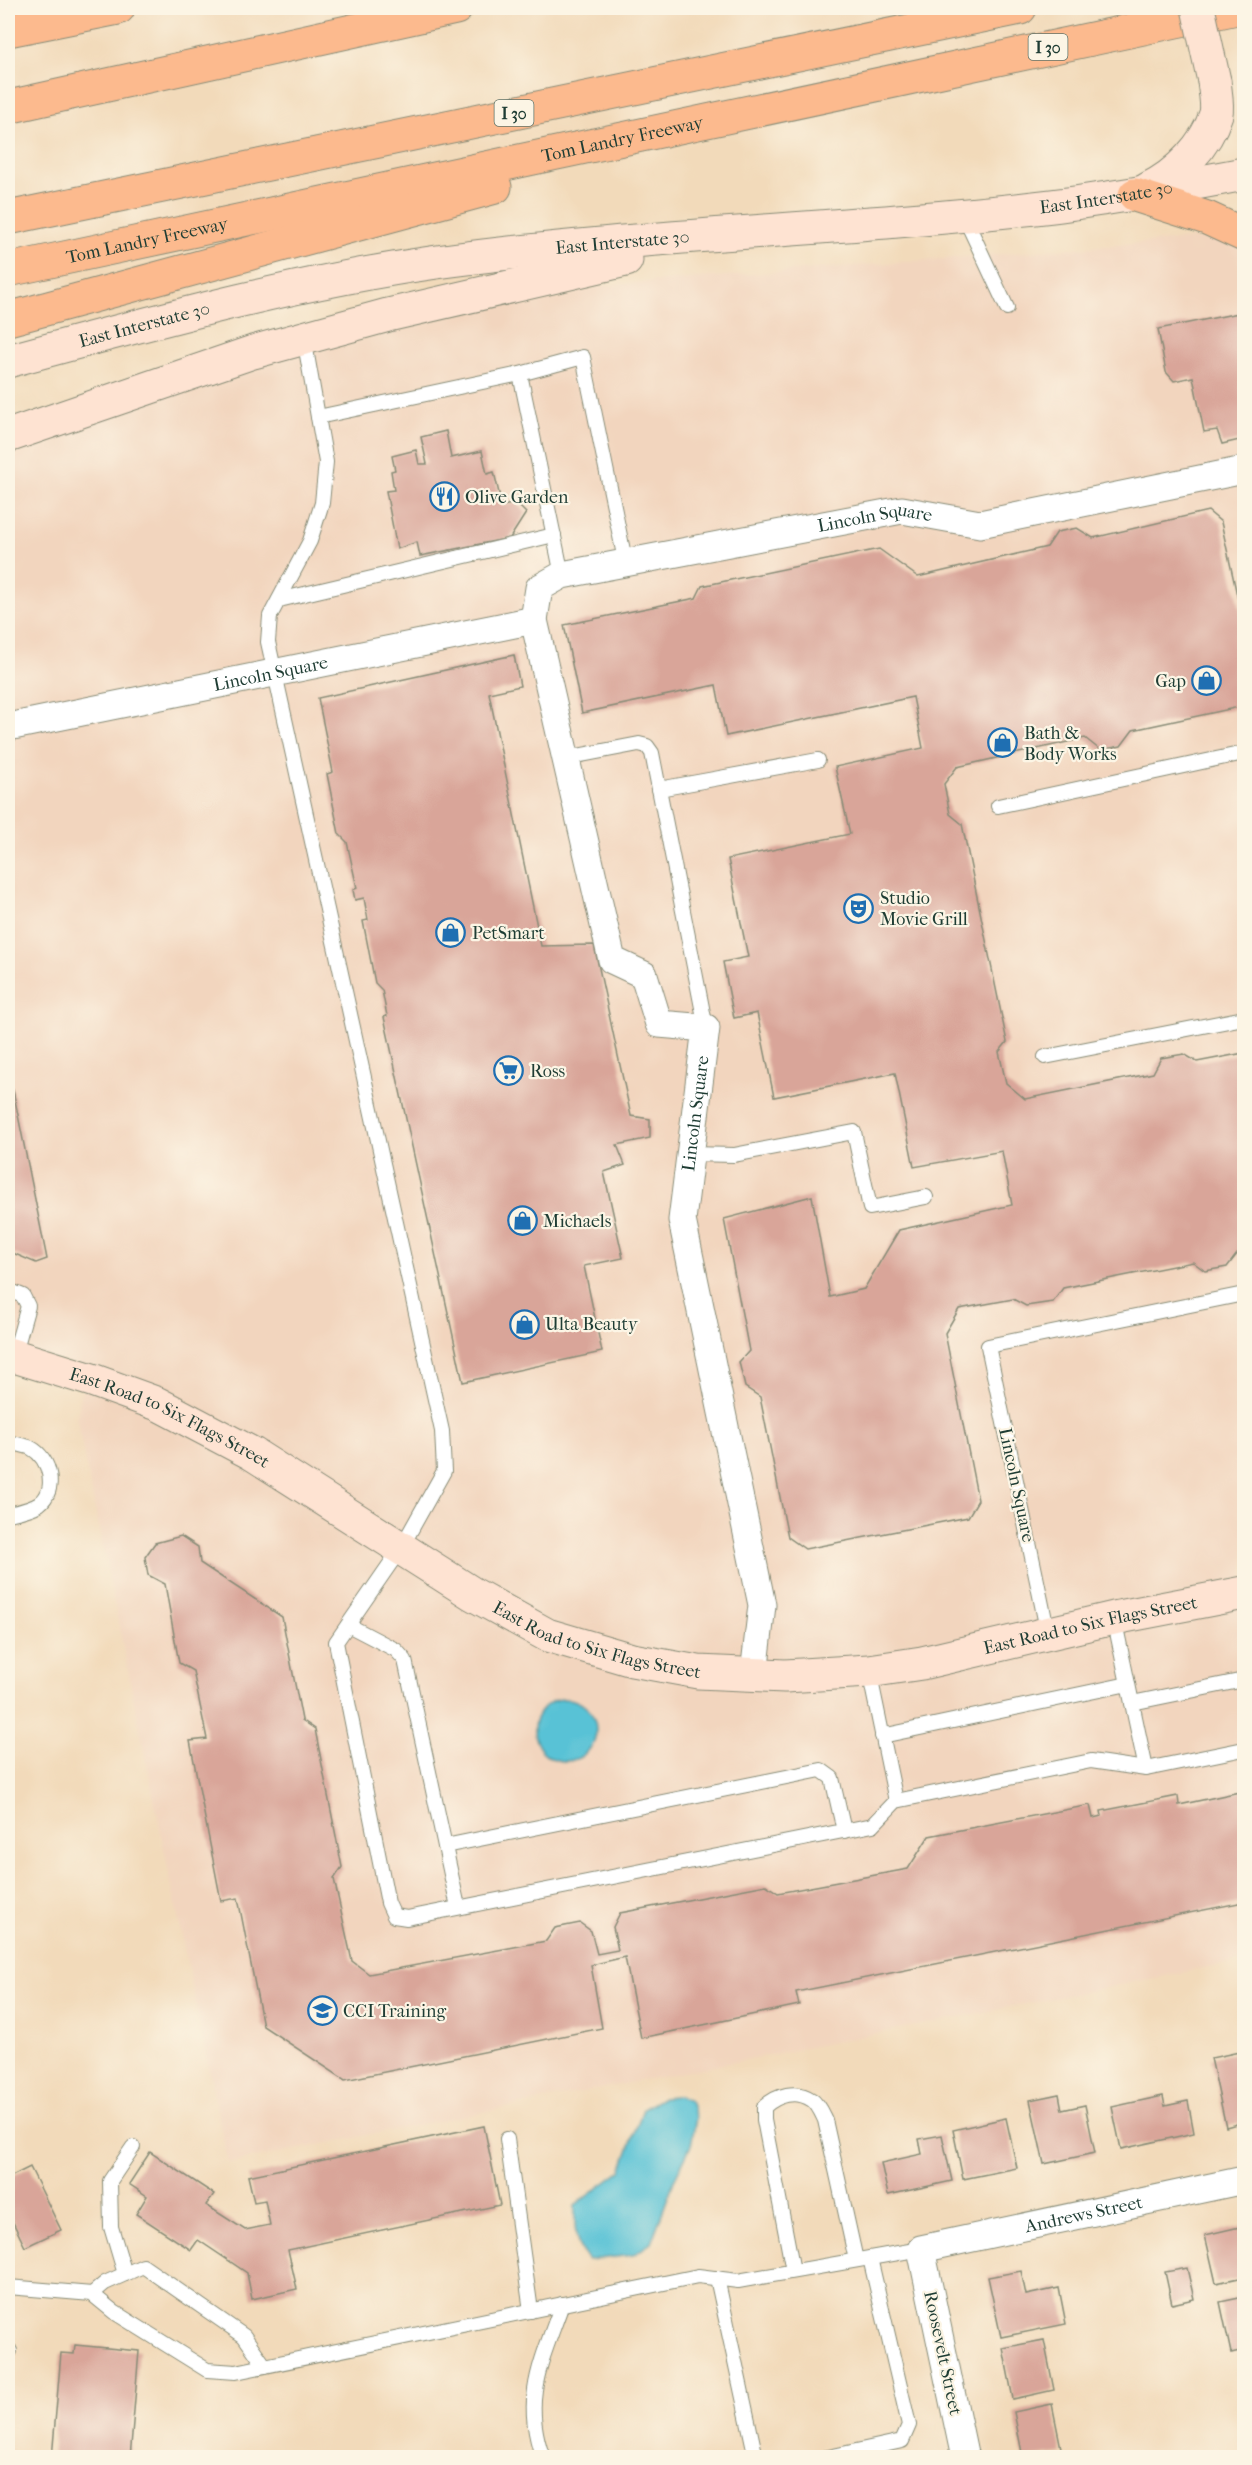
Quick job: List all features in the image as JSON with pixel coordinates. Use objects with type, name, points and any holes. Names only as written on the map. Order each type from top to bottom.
[{"type":"main road","points":[[8,30],[118,8]]},
{"type":"main road","points":[[8,107],[456,8]]},
{"type":"main road","name":"I 30","points":[[8,218],[1020,8]]},
{"type":"main road","points":[[1135,195],[1167,180],[1200,145],[1216,113],[1214,81],[1198,8]]},
{"type":"main road","name":"Tom Landry Freeway","points":[[8,270],[922,73],[1238,8]]},
{"type":"main road","points":[[8,319],[922,73]]},
{"type":"main road","name":"East Interstate 30","points":[[8,361],[162,319],[302,286],[437,262],[581,246],[963,214],[1135,195],[1245,174]]},
{"type":"main road","points":[[1135,195],[1207,218],[1245,235]]},
{"type":"main road","points":[[8,436],[253,351],[399,312],[748,233]]},
{"type":"main road","name":"East Road to Six Flags Street","points":[[11,1355],[159,1404],[253,1454],[473,1593],[547,1635],[632,1660],[698,1672],[785,1676],[869,1671],[922,1663],[1114,1618],[1245,1593]]},
{"type":"street","name":"Lincoln Square","points":[[754,1674],[762,1605],[682,1220],[706,1029],[659,1024],[644,975],[612,960],[534,620],[539,588],[562,575],[626,565],[902,510],[980,524],[1245,470]]},
{"type":"street","name":"Lincoln Square","points":[[8,727],[534,620]]},
{"type":"street","name":"Andrews Street","points":[[921,2249],[1245,2180]]},
{"type":"street","name":"Roosevelt Street","points":[[921,2249],[965,2457]]},
{"type":"lane","points":[[963,214],[1007,308]]},
{"type":"lane","points":[[304,338],[326,462],[322,503],[310,541],[270,616],[268,642],[442,1431],[444,1471],[401,1548],[336,1642],[388,1903],[394,1916],[406,1918],[873,1825],[896,1800],[1091,1761],[1146,1769],[1245,1749]]},
{"type":"lane","points":[[318,417],[520,374],[583,357],[626,565]]},
{"type":"lane","points":[[520,374],[562,575]]},
{"type":"lane","points":[[279,600],[554,535]]},
{"type":"lane","points":[[566,758],[639,744],[647,746],[651,753],[706,1029]]},
{"type":"lane","points":[[998,806],[1245,753]]},
{"type":"lane","points":[[658,789],[818,760]]},
{"type":"lane","points":[[1046,1057],[1245,1018]]},
{"type":"lane","points":[[690,1154],[734,1155],[854,1132],[870,1208],[926,1197]]},
{"type":"lane","points":[[8,1290],[23,1296],[28,1306],[11,1355]]},
{"type":"lane","name":"Lincoln Square","points":[[1048,1634],[988,1346],[1245,1294]]},
{"type":"lane","points":[[8,1442],[31,1448],[44,1460],[51,1486],[38,1505],[8,1515]]},
{"type":"lane","points":[[1114,1618],[1146,1769]]},
{"type":"lane","points":[[348,1625],[396,1650],[405,1660],[458,1907]]},
{"type":"lane","points":[[869,1671],[896,1800]]},
{"type":"lane","points":[[1132,1704],[1245,1680]]},
{"type":"lane","points":[[882,1736],[1128,1684]]},
{"type":"lane","points":[[445,1846],[821,1770],[832,1778],[844,1831]]},
{"type":"lane","points":[[793,2271],[764,2120],[764,2107],[774,2098],[797,2094],[813,2101],[825,2120],[909,2425],[902,2441],[824,2457]]},
{"type":"lane","points":[[507,2139],[531,2311]]},
{"type":"lane","points":[[125,2274],[111,2227],[110,2181],[133,2147]]},
{"type":"lane","points":[[8,2288],[92,2294],[114,2312],[207,2370],[236,2372],[698,2276],[738,2281],[921,2249]]},
{"type":"lane","points":[[92,2294],[105,2283],[143,2266],[244,2336],[266,2366]]},
{"type":"lane","points":[[717,2278],[756,2457]]},
{"type":"lane","points":[[543,2457],[534,2432],[532,2394],[562,2304]]},
{"type":"shaded area","points":[[1244,235],[1244,1960],[228,2163],[77,1420],[86,1369],[8,1347],[8,442],[413,301]]},
{"type":"water","points":[[565,1699],[577,1701],[587,1708],[594,1718],[596,1730],[594,1742],[587,1752],[577,1759],[565,1761],[553,1759],[543,1752],[536,1742],[534,1730],[536,1718],[543,1708],[553,1701]]},
{"type":"water","points":[[677,2096],[690,2101],[696,2118],[691,2145],[675,2178],[651,2243],[633,2255],[589,2260],[578,2242],[575,2228],[575,2205],[621,2171],[643,2109],[663,2097]]},
{"type":"building","points":[[1244,312],[1244,439],[1222,444],[1217,430],[1204,432],[1193,377],[1174,381],[1166,372],[1158,329]]},
{"type":"building","name":"Olive Garden","points":[[446,431],[451,458],[482,451],[487,474],[494,472],[502,506],[516,503],[526,513],[510,538],[420,556],[417,542],[397,549],[386,491],[394,490],[391,471],[395,470],[392,456],[416,450],[419,464],[427,464],[421,437]]},
{"type":"building","points":[[1208,511],[1221,522],[1244,627],[1244,706],[1133,730],[1121,746],[1100,750],[1085,738],[957,767],[944,784],[950,814],[962,824],[1007,1042],[999,1052],[1006,1083],[1025,1099],[1153,1073],[1161,1058],[1184,1054],[1197,1062],[1244,1053],[1244,1252],[1237,1254],[1227,1267],[1205,1271],[1193,1262],[1063,1288],[1053,1302],[1026,1306],[1013,1299],[959,1309],[945,1333],[978,1500],[968,1517],[805,1549],[788,1537],[760,1397],[745,1387],[739,1362],[749,1351],[724,1219],[812,1196],[830,1297],[864,1289],[899,1230],[1012,1205],[1002,1151],[914,1167],[895,1073],[774,1097],[757,1013],[734,1018],[723,962],[748,957],[728,859],[850,834],[835,767],[923,748],[913,697],[726,736],[716,685],[582,713],[564,625],[696,598],[702,586],[879,549],[918,577],[1047,547],[1057,532],[1077,528],[1093,538]]},
{"type":"building","points":[[514,655],[520,686],[489,693],[541,946],[594,945],[631,1116],[650,1119],[650,1138],[617,1145],[625,1165],[604,1172],[623,1258],[584,1266],[602,1352],[463,1382],[384,1017],[387,1016],[382,990],[375,983],[363,921],[368,920],[364,898],[355,900],[353,890],[357,888],[347,842],[339,834],[327,774],[333,772],[318,698]]},
{"type":"building","points":[[8,1088],[13,1090],[47,1259],[36,1263],[8,1251]]},
{"type":"building","points":[[181,1536],[198,1547],[200,1563],[282,1617],[302,1720],[315,1729],[342,1867],[334,1879],[352,1961],[369,1974],[546,1941],[555,1928],[580,1923],[591,1931],[597,1954],[618,1950],[613,1927],[620,1913],[766,1885],[778,1893],[908,1869],[929,1836],[1090,1805],[1093,1818],[1102,1816],[1101,1811],[1178,1796],[1179,1805],[1244,1791],[1244,1902],[796,1992],[799,2005],[641,2038],[625,1957],[591,1965],[602,2028],[345,2080],[263,2026],[238,1898],[221,1901],[190,1741],[207,1739],[193,1671],[179,1663],[165,1584],[148,1575],[145,1557],[155,1543]]},
{"type":"building","points":[[1244,2051],[1244,2122],[1226,2127],[1211,2058]]},
{"type":"building","points":[[1059,2094],[1062,2110],[1085,2105],[1095,2153],[1044,2164],[1030,2100]]},
{"type":"building","points":[[1163,2096],[1165,2106],[1188,2101],[1194,2133],[1121,2149],[1112,2107]]},
{"type":"building","points":[[1006,2118],[1017,2168],[963,2179],[953,2130]]},
{"type":"building","points":[[484,2126],[500,2205],[288,2250],[297,2289],[252,2299],[247,2273],[198,2240],[191,2250],[136,2214],[147,2196],[129,2184],[150,2152],[214,2194],[206,2205],[245,2230],[270,2225],[265,2200],[254,2202],[248,2176]]},
{"type":"building","points":[[942,2135],[952,2181],[888,2195],[881,2163],[922,2154],[919,2139]]},
{"type":"building","points":[[30,2167],[61,2230],[25,2247],[8,2212],[8,2178]]},
{"type":"building","points":[[1244,2226],[1244,2277],[1216,2283],[1205,2235]]},
{"type":"building","points":[[1187,2268],[1194,2299],[1172,2304],[1165,2272]]},
{"type":"building","points":[[1021,2271],[1026,2295],[1059,2288],[1066,2324],[1001,2337],[988,2277]]},
{"type":"building","points":[[1244,2297],[1244,2350],[1231,2353],[1220,2302]]},
{"type":"building","points":[[1044,2340],[1054,2390],[1013,2399],[1003,2348]]},
{"type":"building","points":[[75,2345],[139,2351],[130,2458],[52,2458],[61,2353],[74,2354]]},
{"type":"building","points":[[1052,2404],[1062,2453],[1023,2458],[1014,2412]]},
{"type":"place","name":"Olive Garden","points":[[444,497]]},
{"type":"place","name":"Gap","points":[[1207,681]]},
{"type":"place","name":"Bath & Body Works","points":[[1003,743]]},
{"type":"place","name":"Studio Movie Grill","points":[[859,908]]},
{"type":"place","name":"PetSmart","points":[[451,933]]},
{"type":"place","name":"Ross","points":[[509,1071]]},
{"type":"place","name":"Michaels","points":[[522,1221]]},
{"type":"place","name":"Ulta Beauty","points":[[524,1324]]},
{"type":"place","name":"CCI Training","points":[[322,2011]]}]
